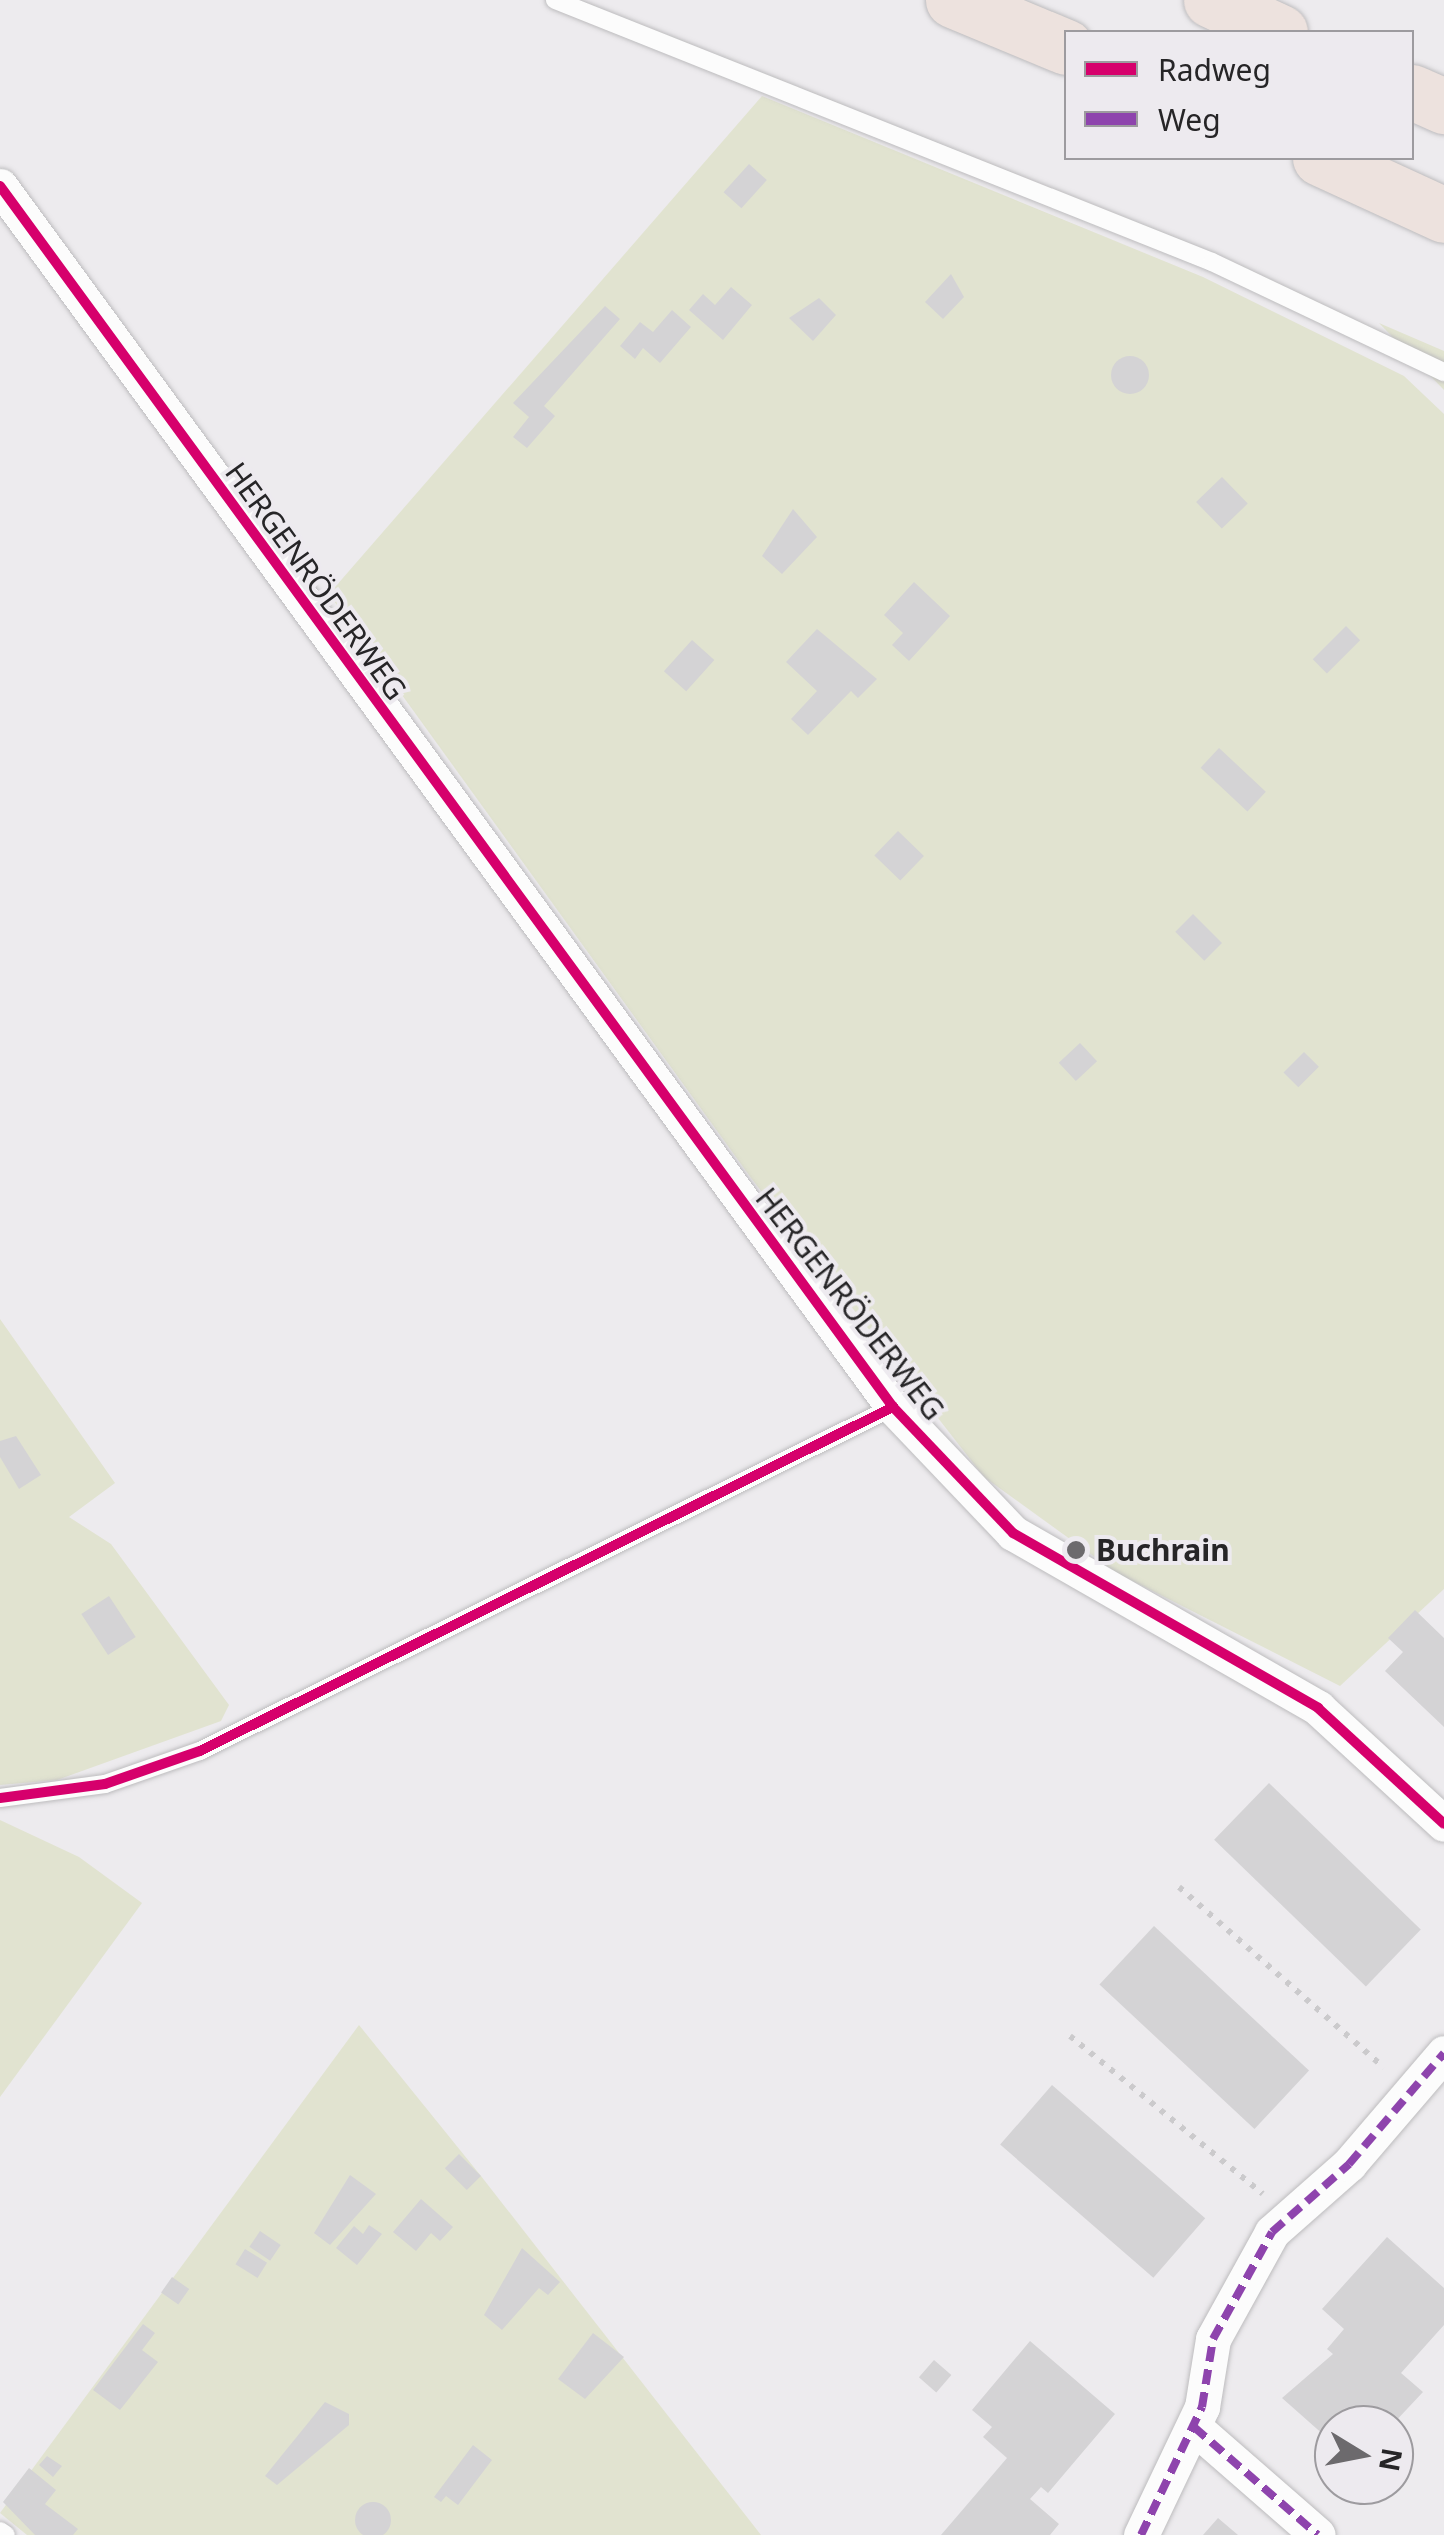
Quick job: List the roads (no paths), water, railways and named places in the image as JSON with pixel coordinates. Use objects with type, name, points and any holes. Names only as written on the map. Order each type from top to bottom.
[{"type":"highway","points":[[952,0],[1064,46]]},
{"type":"highway","points":[[1211,0],[1276,30]]},
{"type":"highway","points":[[1414,93],[1444,106]]},
{"type":"highway","points":[[1324,160],[1444,215]]},
{"type":"street","name":"HERGENRÖDERWEG","points":[[0,186],[893,1407],[1013,1533],[1318,1708],[1444,1824]]},
{"type":"street","points":[[1140,2535],[1194,2427],[1213,2340],[1287,2214],[1348,2164],[1444,2053]]},
{"type":"street","points":[[1194,2427],[1318,2535]]},
{"type":"lane","points":[[554,0],[1212,262],[1444,372]]},
{"type":"lane","points":[[0,1798],[105,1784],[184,1758],[893,1407]]},
{"type":"lane","points":[[0,2530],[6,2535]]},
{"type":"place","name":"Buchrain","points":[[1076,1550]]}]
